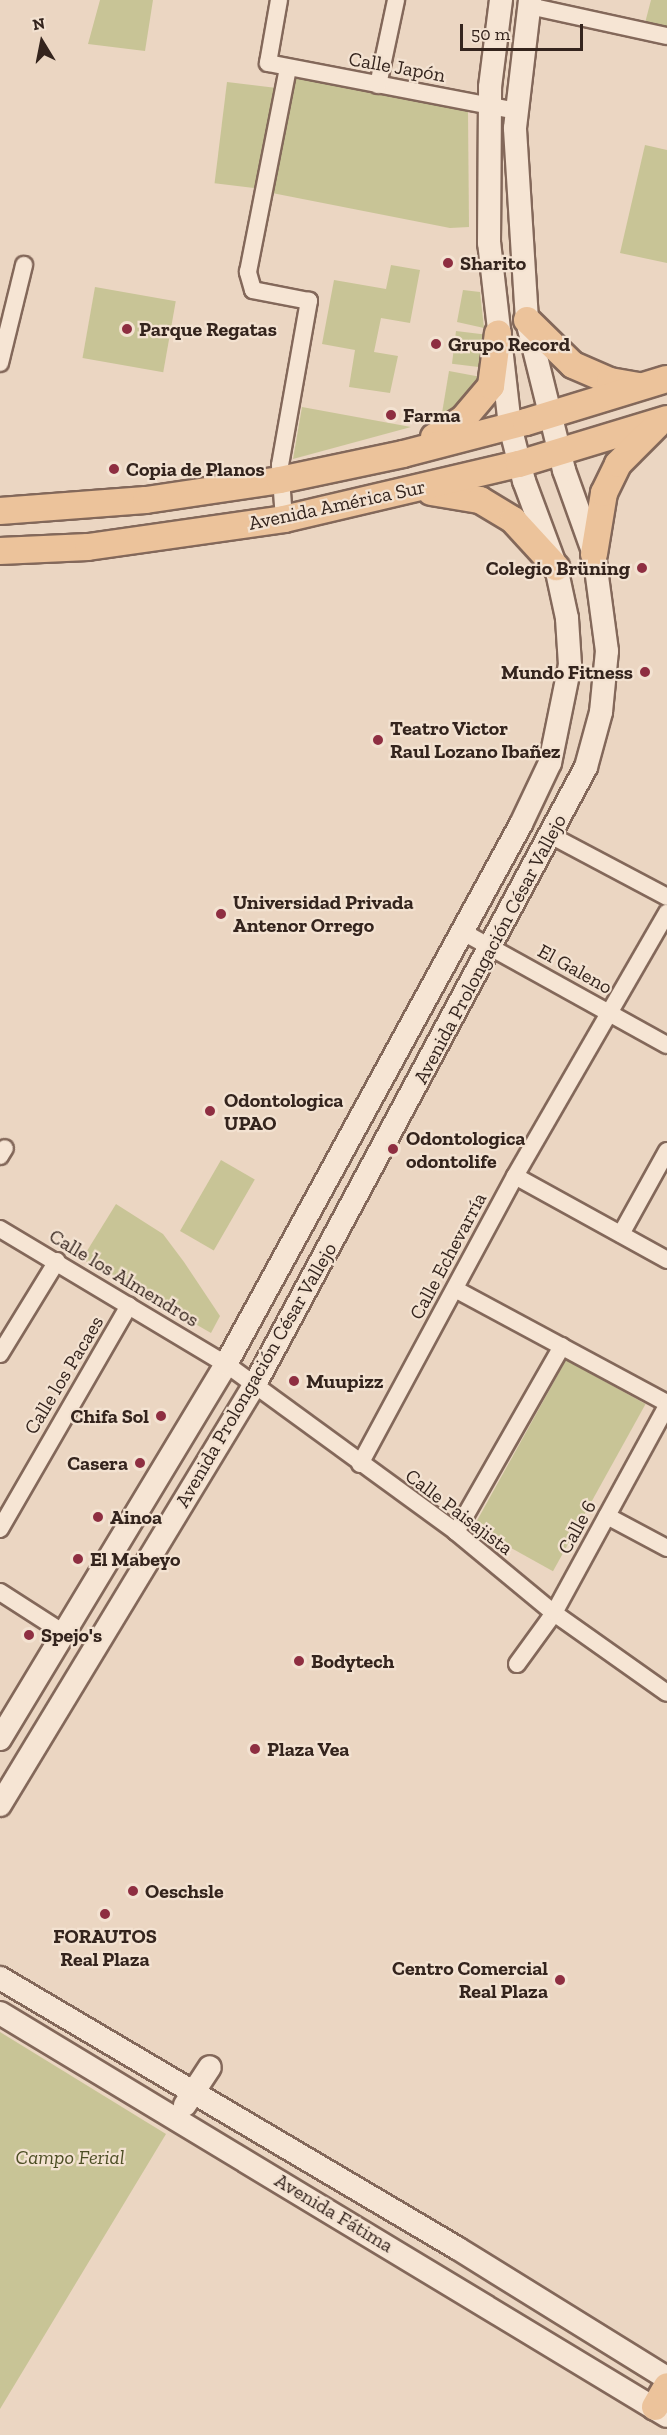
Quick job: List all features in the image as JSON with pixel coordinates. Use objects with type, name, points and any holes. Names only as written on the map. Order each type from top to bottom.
[{"type":"main road","name":"Avenida Prolongación César Vallejo","points":[[0,1738],[226,1364],[545,773],[562,717],[570,665],[567,618],[556,567],[519,464],[510,426],[498,333],[488,213],[491,105],[501,0]]},
{"type":"main road","name":"Avenida Prolongación César Vallejo","points":[[0,1805],[254,1386],[552,836],[586,766],[601,712],[607,651],[594,554],[559,453],[527,320],[519,237],[518,111],[530,3]]},
{"type":"main road","points":[[527,320],[573,365],[610,381],[642,387]]},
{"type":"main road","points":[[403,454],[454,426],[491,386],[498,333]]},
{"type":"main road","name":"Avenida América Sur","points":[[0,511],[146,501],[280,480],[403,454],[549,415],[667,379]]},
{"type":"main road","points":[[400,493],[466,495],[480,500],[513,520],[556,567],[594,554],[604,493],[618,464],[666,420]]},
{"type":"main road","name":"Avenida América Sur","points":[[0,551],[110,544],[284,519],[519,464],[666,420]]},
{"type":"main road","points":[[194,1487],[178,1466],[180,1458],[200,1427],[196,1415]]},
{"type":"main road","points":[[138,1509],[153,1506],[160,1510],[165,1531]]},
{"type":"main road","name":"Avenida Fátima","points":[[0,1978],[457,2248],[667,2378]]},
{"type":"main road","name":"Avenida Fátima","points":[[0,2013],[439,2276],[663,2403]]},
{"type":"main road","points":[[177,2118],[210,2067]]},
{"type":"main road","points":[[439,2276],[457,2248]]},
{"type":"street","name":"Calle Japón","points":[[279,0],[268,63],[518,111]]},
{"type":"street","points":[[378,85],[396,0]]},
{"type":"street","points":[[530,3],[667,36]]},
{"type":"street","points":[[284,519],[280,480],[309,301],[253,290],[248,272],[288,68]]},
{"type":"street","points":[[0,363],[24,266]]},
{"type":"street","points":[[552,836],[667,897]]},
{"type":"street","name":"Calle Echevarría","points":[[360,1464],[516,1176],[608,1011],[667,913]]},
{"type":"street","name":"El Galeno","points":[[461,931],[493,946],[667,1045]]},
{"type":"street","points":[[621,1234],[667,1151]]},
{"type":"street","points":[[516,1176],[667,1260]]},
{"type":"street","name":"Calle los Almendros","points":[[0,1229],[226,1364]]},
{"type":"street","points":[[0,1354],[57,1261]]},
{"type":"street","points":[[455,1289],[667,1405]]},
{"type":"street","name":"Calle los Pacaes","points":[[0,1529],[129,1306]]},
{"type":"street","points":[[456,1533],[562,1346]]},
{"type":"street","name":"Calle Paisajista","points":[[226,1364],[456,1533],[554,1613],[667,1694]]},
{"type":"street","name":"Calle 6","points":[[517,1664],[554,1613],[667,1405]]},
{"type":"street","points":[[607,1516],[667,1548]]},
{"type":"street","points":[[0,1592],[62,1632]]},
{"type":"green space","points":[[100,0],[153,0],[145,51],[88,44]]},
{"type":"green space","points":[[651,0],[667,0],[667,28],[645,23]]},
{"type":"green space","points":[[292,73],[468,112],[469,227],[450,228],[267,192]]},
{"type":"green space","points":[[227,82],[275,88],[262,189],[215,183]]},
{"type":"green space","points":[[645,145],[667,150],[667,263],[620,253]]},
{"type":"green space","points":[[391,265],[420,270],[410,323],[381,318],[374,352],[398,356],[390,393],[349,387],[355,350],[322,344],[334,280],[386,289]]},
{"type":"green space","name":"Parque Regatas","points":[[95,287],[176,301],[163,372],[82,358]]},
{"type":"green space","points":[[463,290],[480,292],[484,328],[457,322]]},
{"type":"green space","points":[[456,331],[489,335],[485,368],[452,364]]},
{"type":"green space","points":[[449,371],[481,377],[472,396],[440,425]]},
{"type":"green space","points":[[302,407],[411,427],[293,459]]},
{"type":"green space","points":[[221,1160],[255,1180],[214,1251],[180,1231]]},
{"type":"green space","points":[[116,1204],[163,1234],[184,1262],[220,1316],[211,1333],[82,1259]]},
{"type":"green space","points":[[566,1360],[646,1404],[553,1571],[473,1527]]},
{"type":"green space","name":"Campo Ferial","points":[[0,2032],[166,2134],[0,2409]]},
{"type":"place","name":"Sharito","points":[[448,263]]},
{"type":"place","name":"Parque Regatas","points":[[127,329]]},
{"type":"place","name":"Grupo Record","points":[[436,344]]},
{"type":"place","name":"Farma","points":[[391,415]]},
{"type":"place","name":"Copia de Planos","points":[[114,469]]},
{"type":"place","name":"Colegio Brüning","points":[[642,568]]},
{"type":"place","name":"Mundo Fitness","points":[[645,672]]},
{"type":"place","name":"Teatro Victor Raul Lozano Ibañez","points":[[378,740]]},
{"type":"place","name":"Universidad Privada Antenor Orrego","points":[[221,914]]},
{"type":"place","name":"Odontologica UPAO","points":[[210,1111]]},
{"type":"place","name":"Odontologica odontolife","points":[[393,1149]]},
{"type":"place","name":"Muupizz","points":[[294,1381]]},
{"type":"place","name":"Chifa Sol","points":[[161,1416]]},
{"type":"place","name":"Casera","points":[[140,1463]]},
{"type":"place","name":"Ainoa","points":[[98,1517]]},
{"type":"place","name":"El Mabeyo","points":[[78,1559]]},
{"type":"place","name":"Spejo's","points":[[29,1635]]},
{"type":"place","name":"Bodytech","points":[[299,1661]]},
{"type":"place","name":"Plaza Vea","points":[[255,1749]]},
{"type":"place","name":"Oeschsle","points":[[133,1891]]},
{"type":"place","name":"FORAUTOS Real Plaza","points":[[105,1914]]},
{"type":"place","name":"Centro Comercial Real Plaza","points":[[560,1980]]}]
